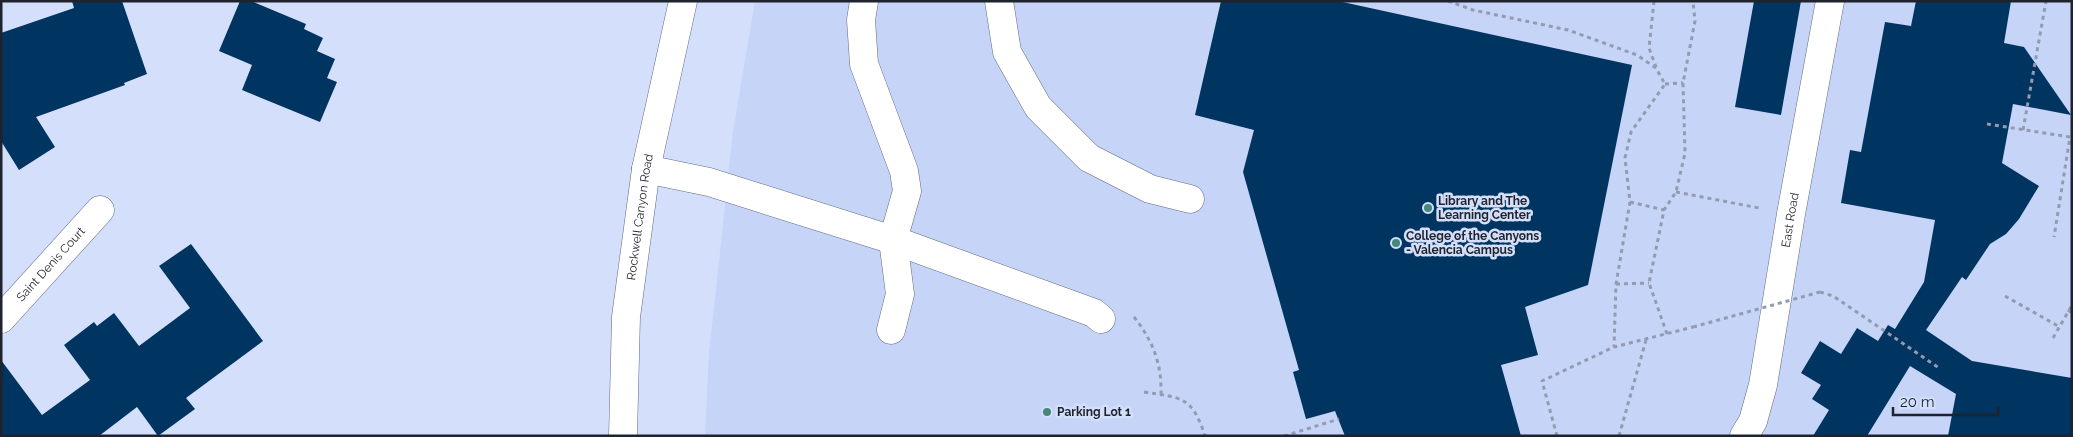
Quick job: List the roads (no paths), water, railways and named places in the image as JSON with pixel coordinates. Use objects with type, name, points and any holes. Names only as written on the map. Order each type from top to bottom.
[{"type":"street","name":"Rockwell Canyon Road","points":[[623,436],[626,317],[646,169],[683,1]]},
{"type":"street","points":[[864,1],[860,20],[864,64],[904,171],[907,191],[894,240],[900,294],[891,330]]},
{"type":"street","points":[[999,1],[1008,52],[1038,107],[1089,158],[1150,189],[1190,199]]},
{"type":"street","name":"East Road","points":[[1744,436],[1753,421],[1763,385],[1790,214],[1830,1]]},
{"type":"street","points":[[646,169],[709,182],[894,240],[1094,313],[1101,319]]},
{"type":"street","name":"Saint Denis Court","points":[[1,319],[100,210]]},
{"type":"place","name":"Library and The Learning Center","points":[[1428,208]]},
{"type":"place","name":"College of the Canyons - Valencia Campus","points":[[1396,243]]},
{"type":"place","name":"Parking Lot 1","points":[[1047,412]]}]
